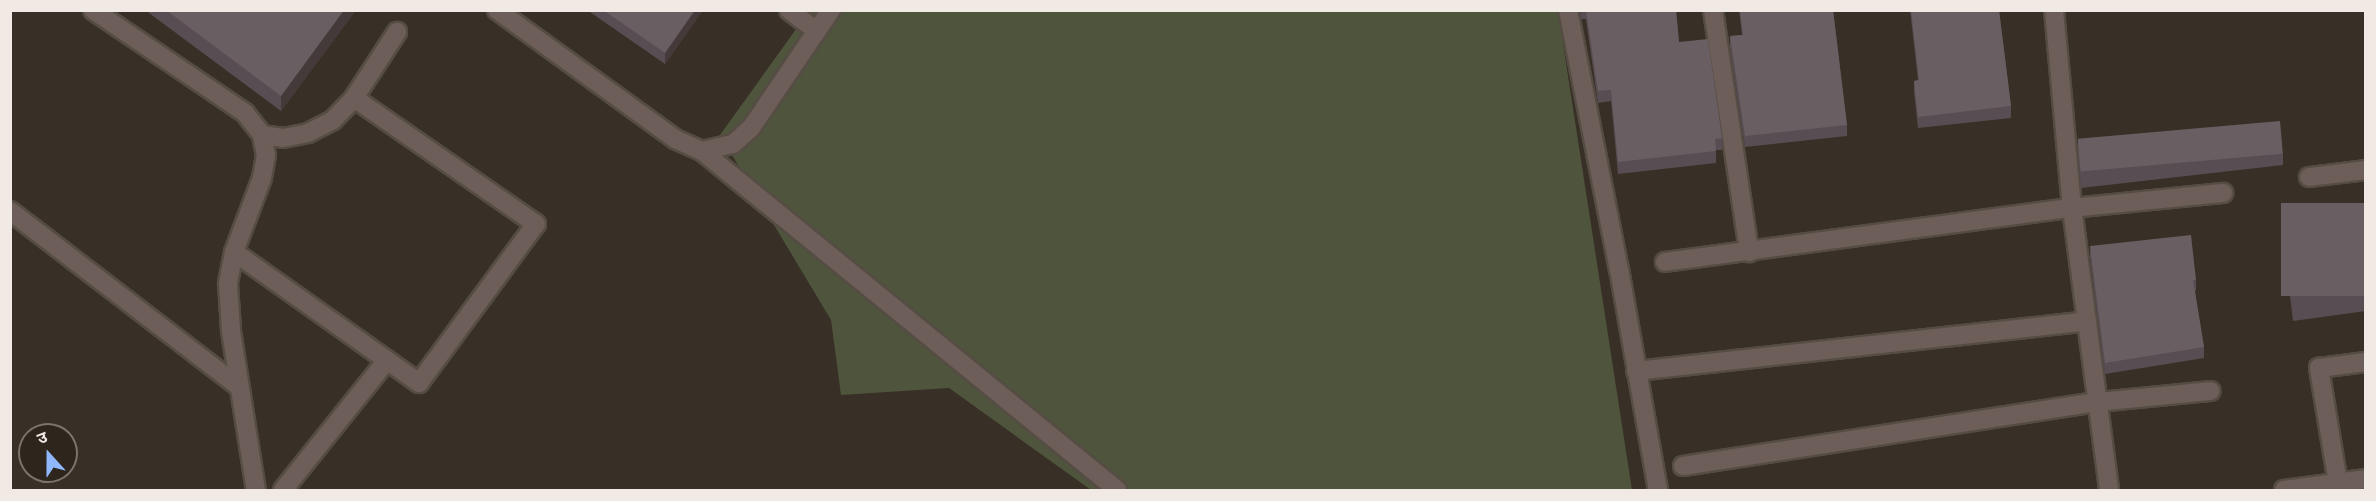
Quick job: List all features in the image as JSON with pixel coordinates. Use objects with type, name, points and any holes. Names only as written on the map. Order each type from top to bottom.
[{"type":"street","points":[[93,10],[245,113],[262,135],[266,155],[262,178],[234,252],[228,284],[231,331],[256,490]]},
{"type":"street","points":[[497,10],[675,139],[702,151],[1117,490]]},
{"type":"street","points":[[789,10],[817,31]]},
{"type":"street","points":[[702,151],[733,144],[751,128],[831,10]]},
{"type":"street","points":[[1568,10],[1619,269],[1658,490]]},
{"type":"street","points":[[1713,10],[1749,252]]},
{"type":"street","points":[[2054,10],[2072,208],[2109,490]]},
{"type":"street","points":[[262,135],[283,138],[308,133],[333,120],[354,98],[397,32]]},
{"type":"street","points":[[234,252],[419,383],[536,224],[354,98]]},
{"type":"street","points":[[2309,177],[2366,170]]},
{"type":"street","points":[[1665,262],[2072,208],[2223,193]]},
{"type":"street","points":[[10,211],[240,387]]},
{"type":"street","points":[[1636,371],[2086,321]]},
{"type":"street","points":[[284,490],[387,360]]},
{"type":"street","points":[[2338,483],[2319,368],[2366,362]]},
{"type":"street","points":[[1683,466],[2098,402],[2210,391]]},
{"type":"street","points":[[2284,490],[2366,479]]},
{"type":"green space","points":[[809,11],[1558,11],[1632,490],[1091,490],[949,388],[841,395],[831,320],[720,135]]},
{"type":"building","points":[[166,10],[344,10],[281,96]]},
{"type":"building","points":[[603,10],[695,10],[665,53]]},
{"type":"building","points":[[1586,10],[1676,10],[1679,42],[1708,39],[1722,138],[1715,139],[1716,151],[1618,162],[1611,90],[1598,91]]},
{"type":"building","points":[[1740,10],[1833,10],[1847,125],[1745,136],[1730,36],[1743,35]]},
{"type":"building","points":[[1911,10],[1999,10],[2011,106],[1918,117],[1914,81],[1919,80]]},
{"type":"building","points":[[2280,121],[2283,154],[2081,172],[2078,139]]},
{"type":"building","points":[[2281,203],[2366,203],[2366,296],[2281,296]]},
{"type":"building","points":[[2191,235],[2196,280],[2193,280],[2204,347],[2105,363],[2090,246]]}]
